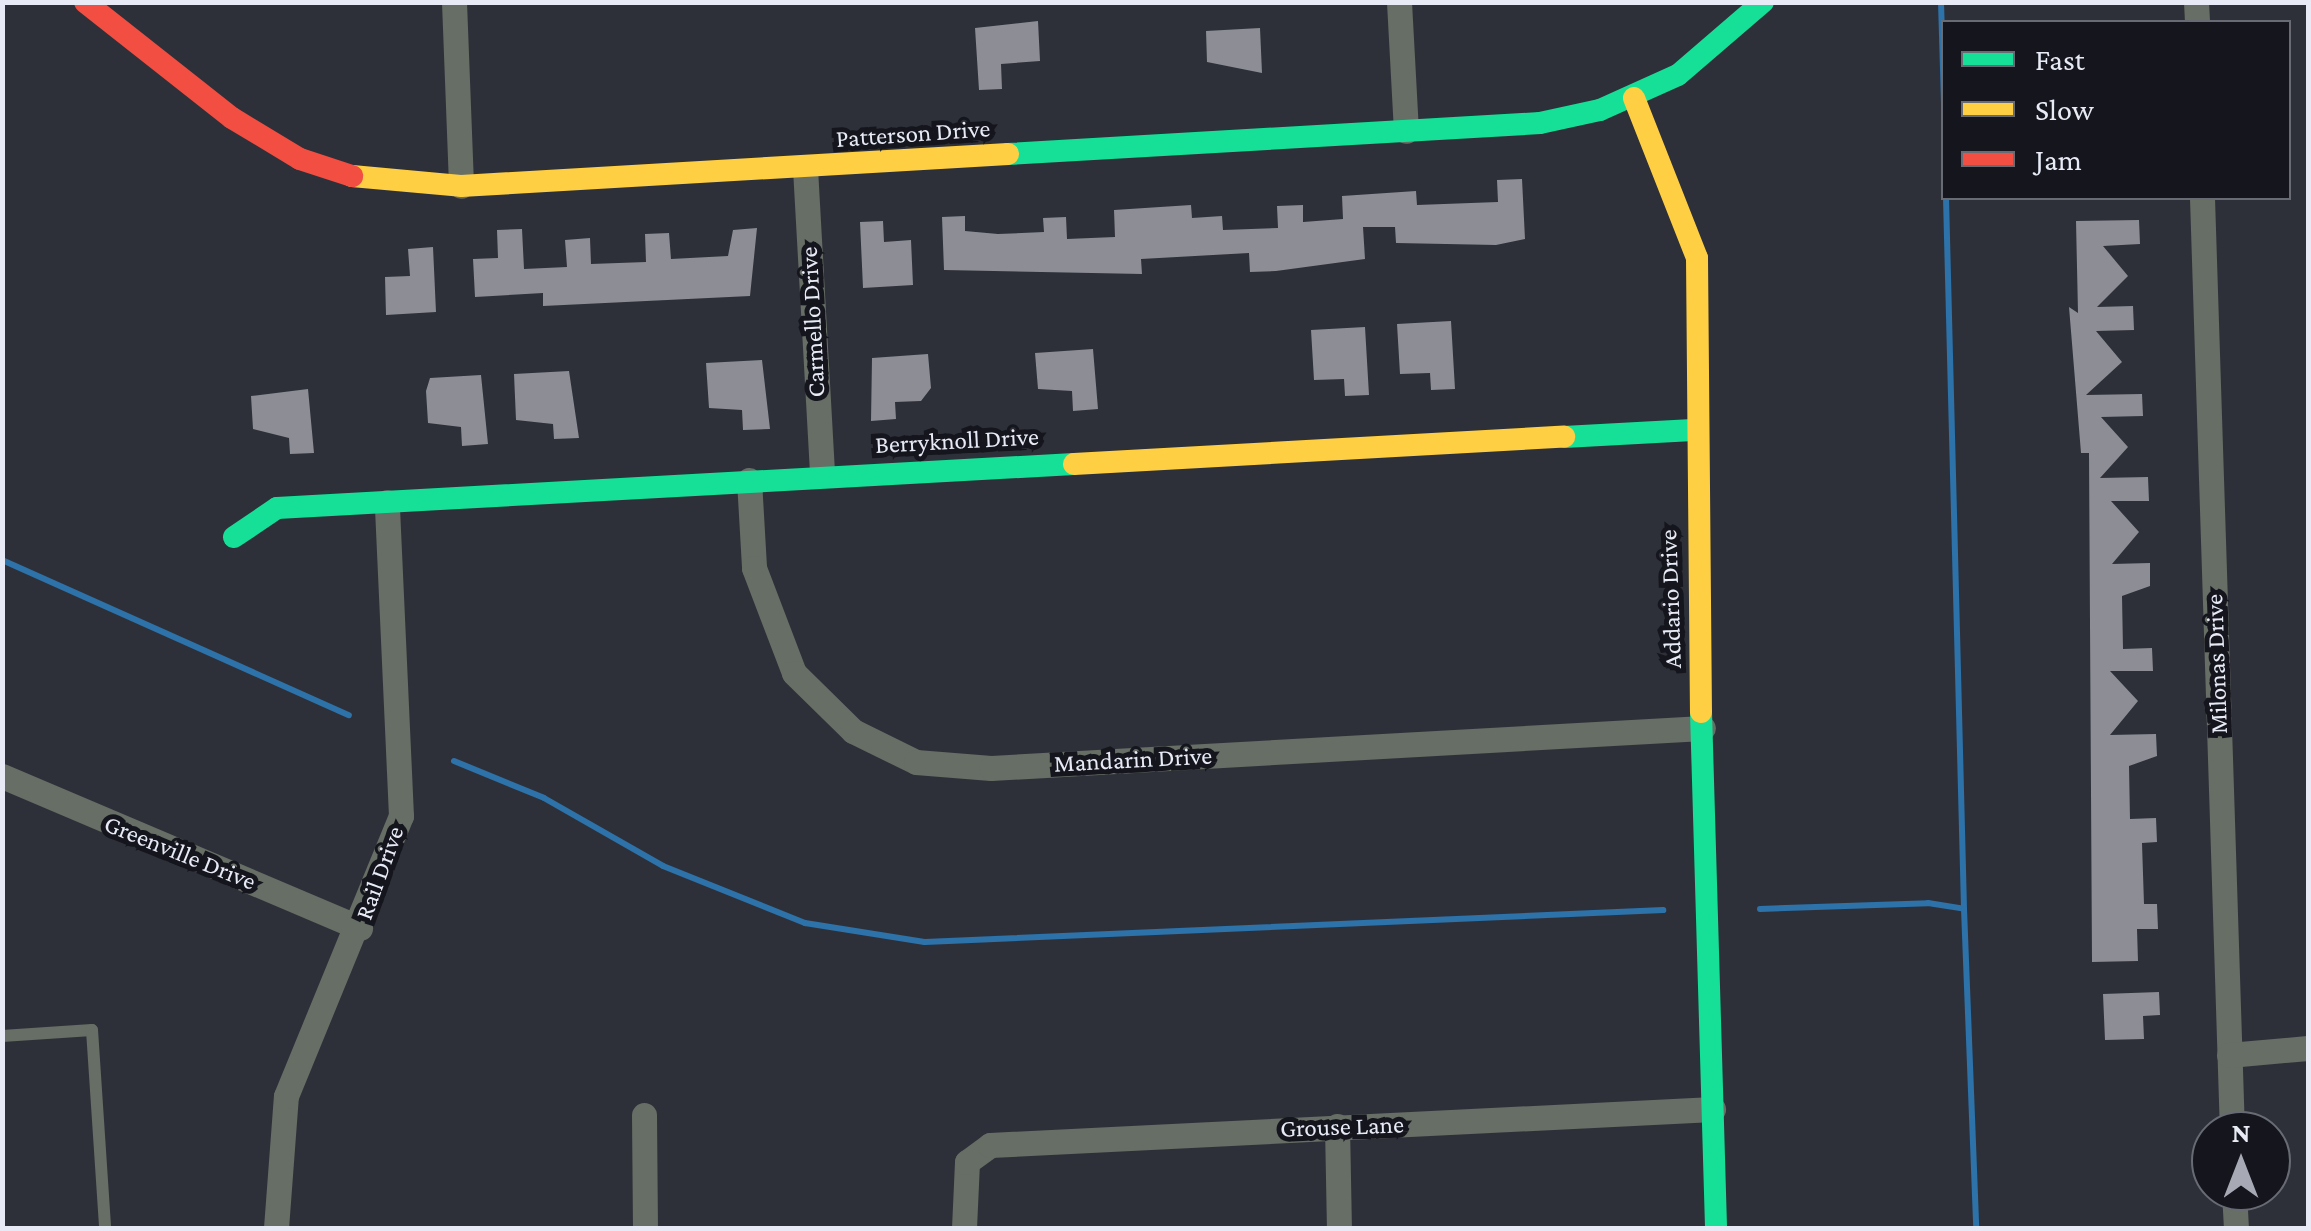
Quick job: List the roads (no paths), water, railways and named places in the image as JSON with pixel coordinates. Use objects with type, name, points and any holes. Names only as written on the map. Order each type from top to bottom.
[{"type":"street","name":"Patterson Drive","points":[[85,2],[232,118],[300,159],[358,178],[461,186],[1569,119],[1634,98],[1678,76],[1763,2]]},
{"type":"street","points":[[454,2],[461,186]]},
{"type":"street","points":[[1399,2],[1406,131]]},
{"type":"street","name":"Addario Drive","points":[[1634,98],[1697,258],[1692,430],[1716,1228]]},
{"type":"street","name":"Carmello Drive","points":[[805,168],[822,475]]},
{"type":"street","name":"Milonas Drive","points":[[2202,200],[2231,1111]]},
{"type":"street","name":"Berryknoll Drive","points":[[234,537],[277,508],[1692,430]]},
{"type":"street","name":"Mandarin Drive","points":[[749,480],[754,568],[794,673],[852,731],[916,762],[992,768],[1703,728]]},
{"type":"street","name":"Rail Drive","points":[[276,1228],[286,1096],[396,837],[404,788],[387,502]]},
{"type":"street","name":"Greenville Drive","points":[[2,776],[360,928]]},
{"type":"street","points":[[2230,1055],[2308,1048]]},
{"type":"street","name":"Grouse Lane","points":[[964,1228],[972,1153],[1008,1143],[1714,1109]]},
{"type":"street","points":[[644,1115],[645,1228]]},
{"type":"street","points":[[1337,1126],[1340,1228]]},
{"type":"lane","points":[[2,1036],[92,1030],[106,1228]]},
{"type":"waterway","points":[[1941,2],[1942,20]]},
{"type":"waterway","points":[[1928,903],[1964,909],[1946,200]]},
{"type":"waterway","points":[[2,560],[349,715]]},
{"type":"waterway","points":[[454,761],[544,798],[663,866],[805,923],[925,942],[1663,910]]},
{"type":"waterway","points":[[1760,909],[1928,903]]},
{"type":"waterway","points":[[1964,909],[1976,1228]]}]
